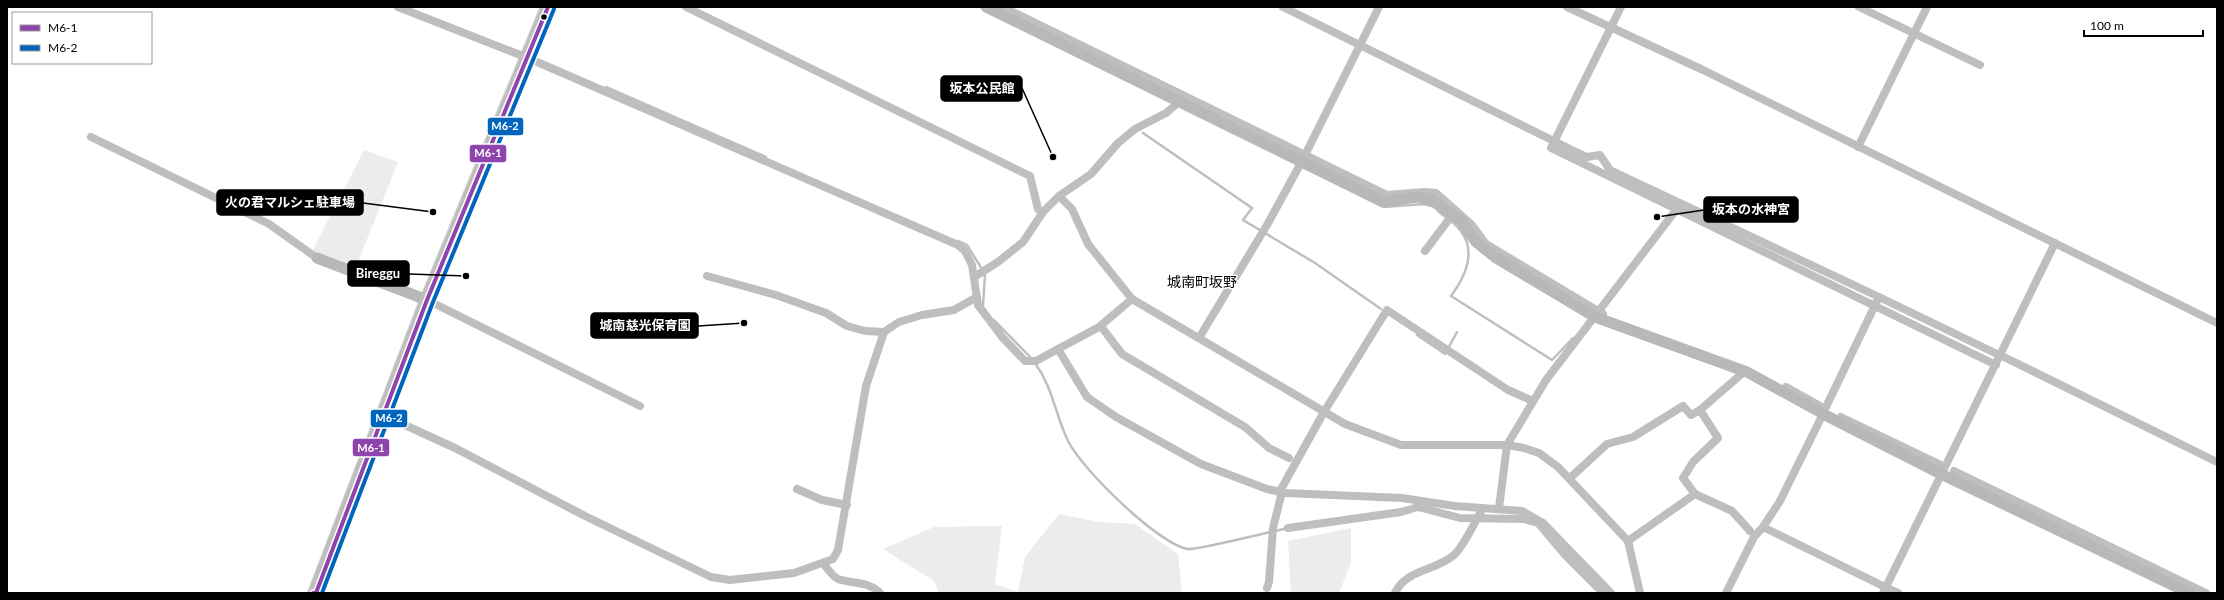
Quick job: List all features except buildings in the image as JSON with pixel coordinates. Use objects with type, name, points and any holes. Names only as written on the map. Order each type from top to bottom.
[{"type":"highway","points":[[315,593],[427,300],[548,7]]},
{"type":"street","points":[[398,7],[528,58],[958,245],[968,257],[974,277],[978,305],[1003,338],[1025,361],[1036,361],[1099,326],[1132,298]]},
{"type":"street","points":[[986,7],[1383,202],[1417,197],[1430,199],[1461,221],[1476,242],[1496,258],[1595,317],[1745,371],[1827,416],[1941,474],[2189,593]]},
{"type":"street","points":[[1199,338],[1267,225],[1302,161],[1379,7]]},
{"type":"street","points":[[1567,7],[1701,69],[2217,323]]},
{"type":"street","points":[[1621,7],[1551,148],[1996,365]]},
{"type":"street","points":[[1858,147],[1927,7]]},
{"type":"street","points":[[974,277],[998,262],[1023,242],[1043,212],[1059,196],[1091,174],[1118,143],[1135,130],[1166,113],[1179,102]]},
{"type":"street","points":[[90,138],[269,224],[317,258],[427,300],[640,406]]},
{"type":"street","points":[[1059,196],[1072,209],[1088,244],[1132,298],[1345,424],[1401,445],[1507,445],[1524,448],[1539,454],[1570,478],[1628,541],[1640,593]]},
{"type":"street","points":[[1499,508],[1507,445],[1533,401],[1546,380],[1676,210]]},
{"type":"street","points":[[1425,251],[1453,214]]},
{"type":"street","points":[[1883,593],[2055,243]]},
{"type":"street","points":[[707,276],[790,300],[826,313],[847,326],[865,332],[884,332],[899,322],[922,315],[954,310],[977,297]]},
{"type":"street","points":[[1267,588],[1269,582],[1273,528],[1281,491],[1324,412],[1387,310],[1508,390],[1533,401]]},
{"type":"street","points":[[382,415],[455,448],[585,516],[711,578],[730,580],[787,574],[833,559],[838,550],[847,505],[854,448],[866,386],[884,332]]},
{"type":"street","points":[[1058,349],[1087,397],[1116,417],[1201,464],[1267,489],[1325,495],[1402,498],[1455,506],[1499,508],[1522,511],[1543,523],[1611,593]]},
{"type":"street","points":[[1570,478],[1607,444],[1633,438],[1683,406],[1691,415],[1700,410],[1745,371]]},
{"type":"street","points":[[1700,410],[1718,438],[1693,462],[1683,478],[1695,494],[1732,511],[1750,531]]},
{"type":"street","points":[[797,489],[822,500],[847,505]]},
{"type":"street","points":[[1628,541],[1695,494]]},
{"type":"street","points":[[1395,593],[1412,575],[1444,562],[1455,554],[1483,508]]},
{"type":"street","points":[[823,562],[830,572],[838,579],[859,582],[880,593]]},
{"type":"shaded area","points":[[364,150],[398,162],[355,269],[312,252]]},
{"type":"shaded area","points":[[1059,514],[1098,522],[1135,524],[1178,554],[1182,593],[939,593],[934,581],[883,549],[934,527],[1002,526],[995,584],[1018,592],[1025,557]]},
{"type":"shaded area","points":[[1351,528],[1351,563],[1339,593],[1291,593],[1288,541]]},
{"type":"waterway","points":[[686,7],[1030,176],[1038,209]]},
{"type":"waterway","points":[[1003,7],[1387,195],[1424,192],[1436,193],[1472,225],[1486,244],[1603,314]]},
{"type":"waterway","points":[[1283,7],[1572,150],[1587,157],[1600,155],[1610,170],[1879,297]]},
{"type":"waterway","points":[[1859,7],[1980,65]]},
{"type":"waterway","points":[[606,87],[766,157]]},
{"type":"waterway","points":[[1143,133],[1252,208],[1243,220],[1315,263],[1381,309]]},
{"type":"waterway","points":[[1384,207],[1424,204],[1431,206]]},
{"type":"waterway","points":[[1438,211],[1458,227],[1468,246],[1467,264],[1461,281],[1451,296],[1552,360],[1573,338]]},
{"type":"waterway","points":[[958,241],[967,245],[985,274],[983,306]]},
{"type":"waterway","points":[[1825,409],[1879,297],[1997,354]]},
{"type":"waterway","points":[[994,320],[1032,359]]},
{"type":"waterway","points":[[1103,329],[1122,354],[1245,427],[1269,448],[1289,458]]},
{"type":"waterway","points":[[1417,335],[1445,354],[1457,332]]},
{"type":"waterway","points":[[2004,357],[2217,462]]},
{"type":"waterway","points":[[1035,363],[1046,382],[1068,441],[1076,453],[1088,469],[1121,503],[1157,533],[1187,549],[1193,549],[1270,532]]},
{"type":"waterway","points":[[1786,387],[1820,406]]},
{"type":"waterway","points":[[1841,417],[1939,464]]},
{"type":"waterway","points":[[1820,420],[1780,501],[1763,527],[1883,586]]},
{"type":"waterway","points":[[1954,471],[2206,593]]},
{"type":"waterway","points":[[1288,528],[1401,512],[1418,507],[1460,518],[1524,519],[1538,523],[1566,556],[1597,587],[1606,593]]},
{"type":"waterway","points":[[1726,593],[1754,537],[1763,527]]},
{"type":"waterway","points":[[1275,531],[1288,528]]},
{"type":"waterway","points":[[1889,589],[1898,593]]},
{"type":"transit line","name":"M6-1","points":[[313,593],[316,593],[427,300],[548,7]]},
{"type":"transit line","name":"M6-2","points":[[322,593],[433,302],[554,9]]},
{"type":"place","name":"坂本公民館","points":[[1053,157]]},
{"type":"place","name":"火の君マルシェ駐車場","points":[[433,212]]},
{"type":"place","name":"坂本の水神宮","points":[[1657,217]]},
{"type":"place","name":"Bireggu","points":[[466,276]]},
{"type":"place","name":"城南慈光保育園","points":[[744,323]]},
{"type":"district","name":"城南町坂野","points":[[1202,282]]}]
